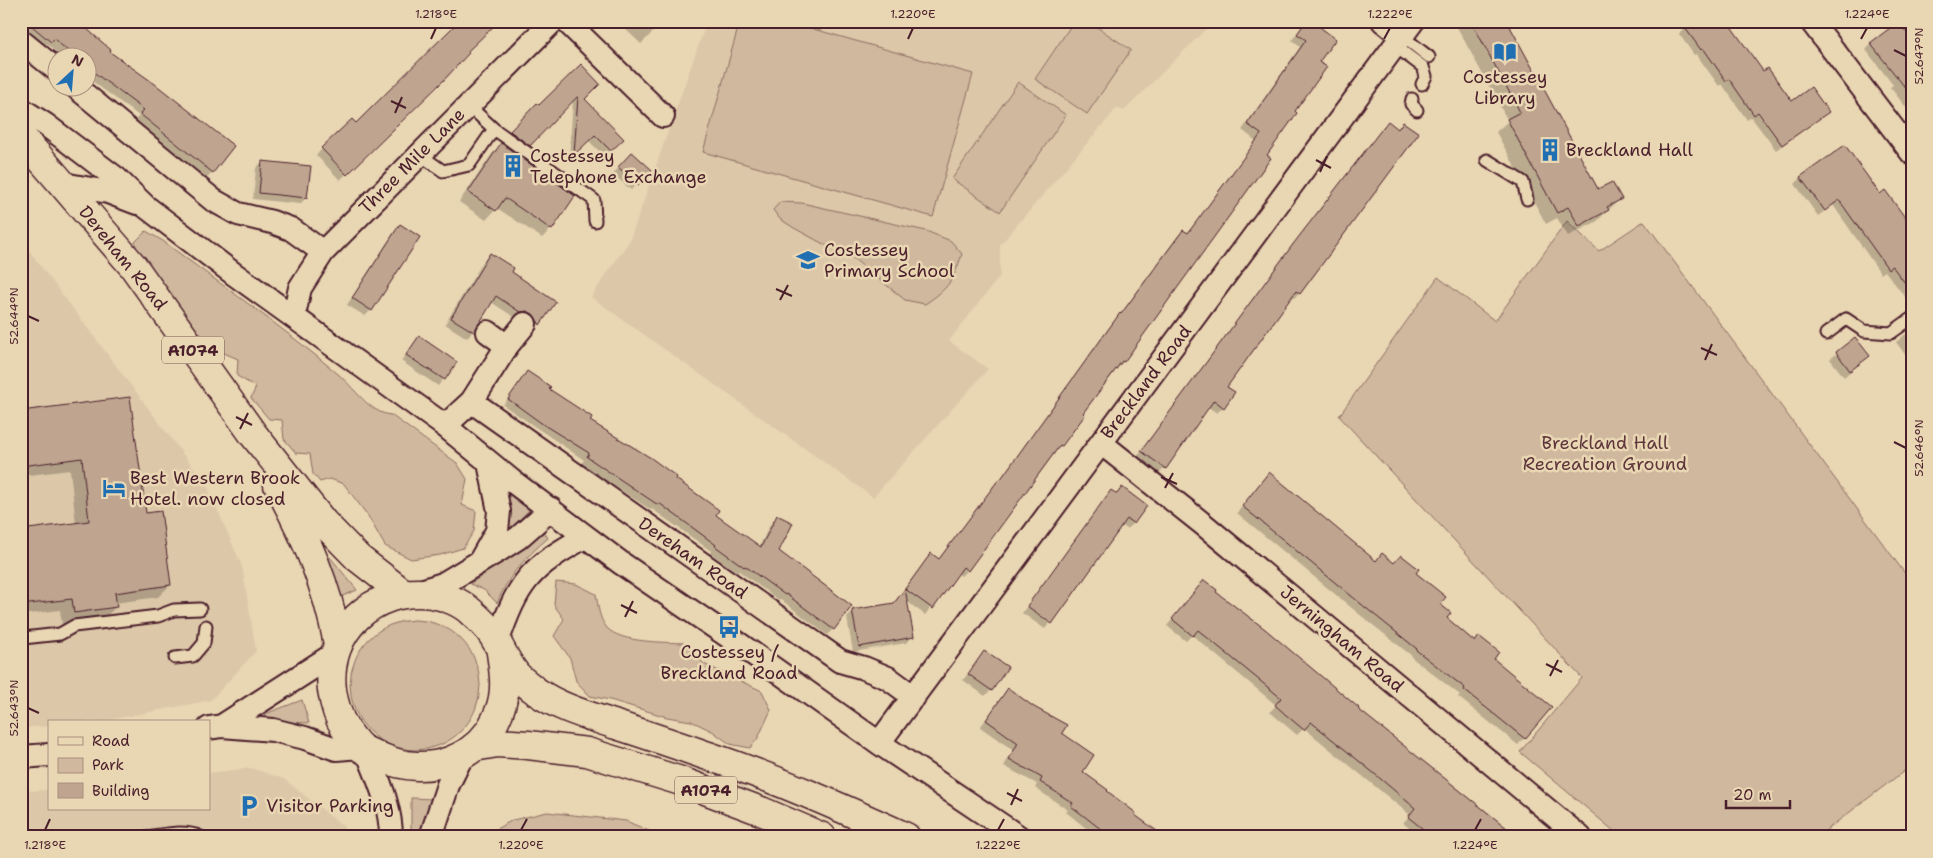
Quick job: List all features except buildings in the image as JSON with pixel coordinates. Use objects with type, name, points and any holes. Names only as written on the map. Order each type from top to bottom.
[{"type":"highway","name":"Dereham Road","points":[[21,136],[133,266],[253,434],[323,522],[358,558],[410,593]]},
{"type":"highway","name":"Dereham Road","points":[[253,434],[304,536],[321,577],[332,614],[336,649]]},
{"type":"highway","name":"Dereham Road","points":[[499,648],[505,685],[499,713],[486,734],[469,751],[451,761],[421,767],[398,765],[363,749],[344,726],[334,705],[330,675],[336,649],[351,623],[366,609],[383,600],[410,593],[442,596],[468,609],[490,631],[516,675],[540,694],[577,712],[792,787],[906,837]]},
{"type":"highway","name":"Dereham Road","points":[[469,751],[505,744],[586,752],[681,781],[761,811],[822,837]]},
{"type":"street","name":"Three Mile Lane","points":[[294,315],[300,288],[323,252],[552,21]]},
{"type":"street","points":[[566,21],[662,116]]},
{"type":"street","points":[[1383,21],[1403,35]]},
{"type":"street","points":[[1811,21],[1912,153]]},
{"type":"street","name":"Breckland Road","points":[[879,743],[997,581],[1403,35]]},
{"type":"street","points":[[21,41],[48,63]]},
{"type":"street","points":[[89,98],[213,200],[238,214],[272,222],[291,229],[323,252]]},
{"type":"street","points":[[21,109],[46,125],[116,178],[145,206],[234,274],[294,315],[445,426],[585,537],[879,743],[982,812],[1007,835]]},
{"type":"street","points":[[63,184],[108,192],[145,206]]},
{"type":"street","points":[[445,426],[472,401],[507,346],[525,324]]},
{"type":"street","points":[[488,332],[507,346]]},
{"type":"street","name":"Dereham Road","points":[[478,406],[840,661],[888,678],[914,697]]},
{"type":"street","name":"Jerningham Road","points":[[1101,443],[1203,524],[1580,837]]},
{"type":"street","points":[[479,563],[497,531],[499,511],[489,462]]},
{"type":"street","name":"Dereham Road","points":[[410,593],[443,584],[479,563],[518,538],[550,509]]},
{"type":"street","name":"Dereham Road","points":[[499,648],[513,598],[528,576],[556,553],[585,537]]},
{"type":"street","points":[[215,727],[336,649]]},
{"type":"street","points":[[215,727],[273,730],[305,738],[336,749],[363,749],[384,794],[391,820],[391,837]]},
{"type":"street","points":[[431,837],[448,785],[469,751]]},
{"type":"street","points":[[21,757],[48,755]]},
{"type":"lane","points":[[1403,35],[1429,57]]},
{"type":"lane","points":[[1403,35],[1423,67],[1426,76],[1422,84]]},
{"type":"lane","points":[[468,106],[494,129],[594,200],[594,221]]},
{"type":"lane","points":[[419,154],[443,171],[469,165],[494,129]]},
{"type":"lane","points":[[1487,160],[1523,182],[1528,199]]},
{"type":"lane","points":[[1826,334],[1846,319],[1864,331],[1891,333],[1912,318]]},
{"type":"lane","points":[[24,638],[60,634],[74,626],[158,616],[180,609],[200,609]]},
{"type":"lane","points":[[175,658],[193,656],[204,643],[206,626]]},
{"type":"lane","points":[[148,837],[183,833],[201,837]]},
{"type":"shaded area","name":"Costessey Primary School","points":[[707,21],[1214,21],[1124,111],[1117,108],[1000,245],[1000,276],[949,341],[988,369],[873,497],[591,297],[630,240]]},
{"type":"shaded area","points":[[21,240],[207,486],[242,566],[256,651],[211,700],[109,720],[48,720],[48,726],[21,728]]},
{"type":"shaded area","name":"Visitor Parking","points":[[251,768],[284,779],[344,827],[344,837],[21,837],[21,791],[48,790],[48,810],[210,810],[210,773]]},
{"type":"green space","points":[[740,21],[785,21],[973,74],[933,217],[703,152]]},
{"type":"green space","points":[[1074,21],[1088,21],[1131,50],[1087,114],[1035,79]]},
{"type":"green space","points":[[1018,82],[1066,115],[1000,212],[952,179]]},
{"type":"green space","points":[[780,202],[802,203],[926,231],[951,241],[962,254],[953,277],[940,293],[925,304],[905,300],[849,255],[829,247],[780,219],[773,210]]},
{"type":"green space","name":"Breckland Hall Recreation Ground","points":[[1567,221],[1599,251],[1644,221],[1912,583],[1912,765],[1817,837],[1621,837],[1520,752],[1582,678],[1339,416],[1438,277],[1495,321]]},
{"type":"green space","points":[[146,231],[163,241],[295,339],[344,379],[369,405],[376,410],[391,415],[457,463],[467,479],[462,505],[476,511],[474,531],[463,548],[440,555],[411,559],[385,546],[368,516],[344,484],[330,479],[320,482],[313,474],[310,454],[296,453],[284,439],[282,420],[269,419],[251,398],[256,387],[237,376],[238,359],[212,348],[140,261],[135,242]]},
{"type":"green space","points":[[508,493],[529,510],[505,534]]},
{"type":"green space","points":[[544,532],[548,538],[518,567],[497,603],[484,590],[470,584]]},
{"type":"green space","points":[[330,557],[357,590],[338,598],[327,558]]},
{"type":"green space","points":[[556,582],[576,584],[596,594],[602,620],[607,628],[614,633],[622,637],[643,641],[684,643],[704,664],[762,691],[771,710],[758,738],[750,748],[730,744],[712,731],[691,721],[667,717],[590,696],[576,681],[570,658],[554,636],[564,619],[554,605]]},
{"type":"green space","points":[[415,620],[428,621],[440,625],[461,639],[475,660],[479,672],[479,698],[475,710],[461,731],[440,745],[428,749],[415,750],[402,749],[390,745],[369,731],[355,710],[351,698],[350,685],[351,672],[355,660],[369,639],[390,625],[402,621]]},
{"type":"green space","points":[[302,700],[309,723],[259,721],[257,717]]},
{"type":"green space","points":[[411,798],[433,799],[422,837],[411,837]]},
{"type":"green space","points":[[547,812],[626,821],[663,837],[481,837],[513,820]]},
{"type":"place","name":"Costessey Library","points":[[1505,52]]},
{"type":"place","name":"Breckland Hall","points":[[1550,150]]},
{"type":"place","name":"Costessey Telephone Exchange","points":[[513,166]]},
{"type":"place","name":"Costessey Primary School","points":[[808,260]]},
{"type":"place","name":"Best Western Brook Hotel. now closed","points":[[114,488]]},
{"type":"place","name":"Costessey / Breckland Road","points":[[729,627]]},
{"type":"place","name":"Visitor Parking","points":[[249,806]]}]
